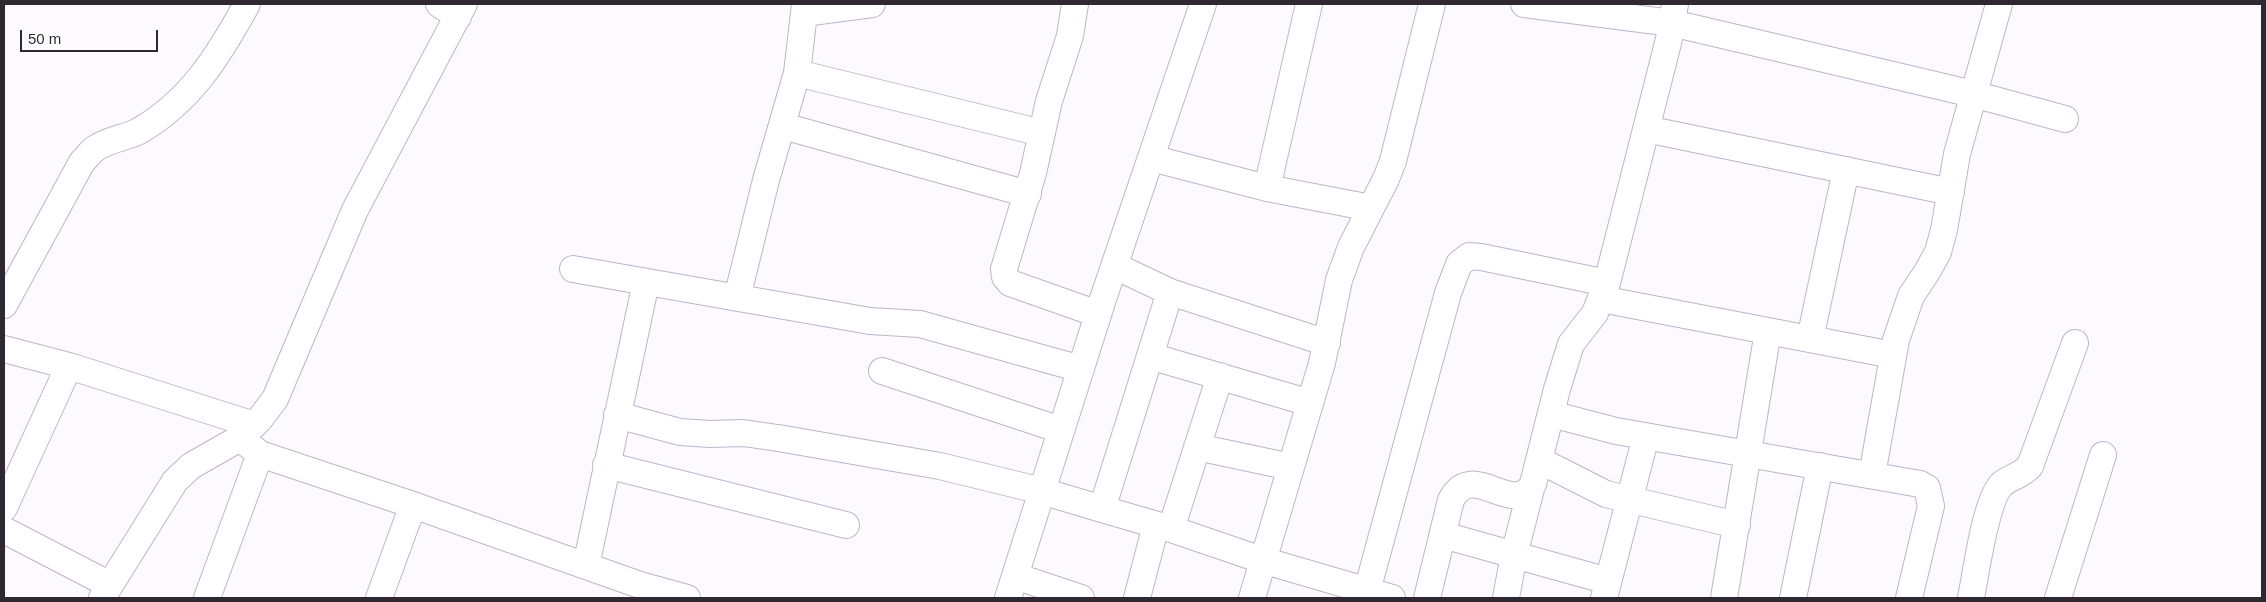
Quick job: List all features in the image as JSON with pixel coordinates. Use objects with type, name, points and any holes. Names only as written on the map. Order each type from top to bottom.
[{"type":"street","points":[[4,306],[82,162],[95,148],[138,132],[161,116],[194,86],[217,57],[247,4]]},
{"type":"street","points":[[736,298],[766,180],[797,73],[805,9],[872,4]]},
{"type":"street","points":[[1075,4],[1070,36],[1055,80],[1028,194],[1004,269],[1005,277],[1010,283],[1098,314]]},
{"type":"street","points":[[1081,598],[1012,587],[1098,314],[1202,4]]},
{"type":"street","points":[[1267,188],[1310,4]]},
{"type":"street","points":[[1252,598],[1327,343],[1338,280],[1351,247],[1393,161],[1432,4]]},
{"type":"street","points":[[1524,4],[1673,13],[2065,119]]},
{"type":"street","points":[[1872,475],[1893,355],[1905,309],[1938,252],[1944,230],[1957,154],[1999,4]]},
{"type":"street","points":[[206,598],[251,439],[275,399],[347,227],[454,8]]},
{"type":"street","points":[[1506,598],[1514,554],[1571,344],[1594,314],[1604,291],[1646,129],[1673,13]]},
{"type":"street","points":[[797,73],[1042,133]]},
{"type":"street","points":[[783,126],[1028,194]]},
{"type":"street","points":[[1646,129],[1951,192]]},
{"type":"street","points":[[1150,158],[1267,188],[1371,208]]},
{"type":"street","points":[[1810,339],[1846,170]]},
{"type":"street","points":[[617,415],[680,432],[710,434],[742,433],[911,460],[1042,491],[1382,596],[1448,293],[1458,264],[1469,256],[1481,257],[1604,291],[1768,331],[1893,355]]},
{"type":"street","points":[[1115,266],[1170,292],[1327,343]]},
{"type":"street","points":[[573,270],[870,322],[920,324],[1081,368]]},
{"type":"street","points":[[586,566],[646,282]]},
{"type":"street","points":[[1102,509],[1170,292]]},
{"type":"street","points":[[1724,598],[1768,331]]},
{"type":"street","points":[[1971,598],[1986,526],[1995,495],[2002,485],[2018,477],[2030,466],[2076,343]]},
{"type":"street","points":[[4,349],[69,366],[413,505],[586,566],[687,598]]},
{"type":"street","points":[[1150,356],[1310,403]]},
{"type":"street","points":[[4,508],[69,366]]},
{"type":"street","points":[[882,370],[1061,430]]},
{"type":"street","points":[[1137,598],[1163,527],[1197,447],[1220,376]]},
{"type":"street","points":[[1551,414],[1598,427],[1920,484],[1927,488],[1931,506],[1909,598]]},
{"type":"street","points":[[1443,535],[1514,554],[1606,589],[1646,436]]},
{"type":"street","points":[[4,530],[106,592],[175,481],[191,466],[251,439]]},
{"type":"street","points":[[1197,447],[1291,467]]},
{"type":"street","points":[[2058,598],[2103,455]]},
{"type":"street","points":[[1539,460],[1595,489],[1629,500],[1737,525]]},
{"type":"street","points":[[606,465],[846,525]]},
{"type":"street","points":[[1793,598],[1820,466]]},
{"type":"street","points":[[1427,598],[1451,500],[1456,491],[1462,486],[1478,484],[1514,496],[1523,494],[1531,489]]},
{"type":"street","points":[[379,598],[413,505]]}]
